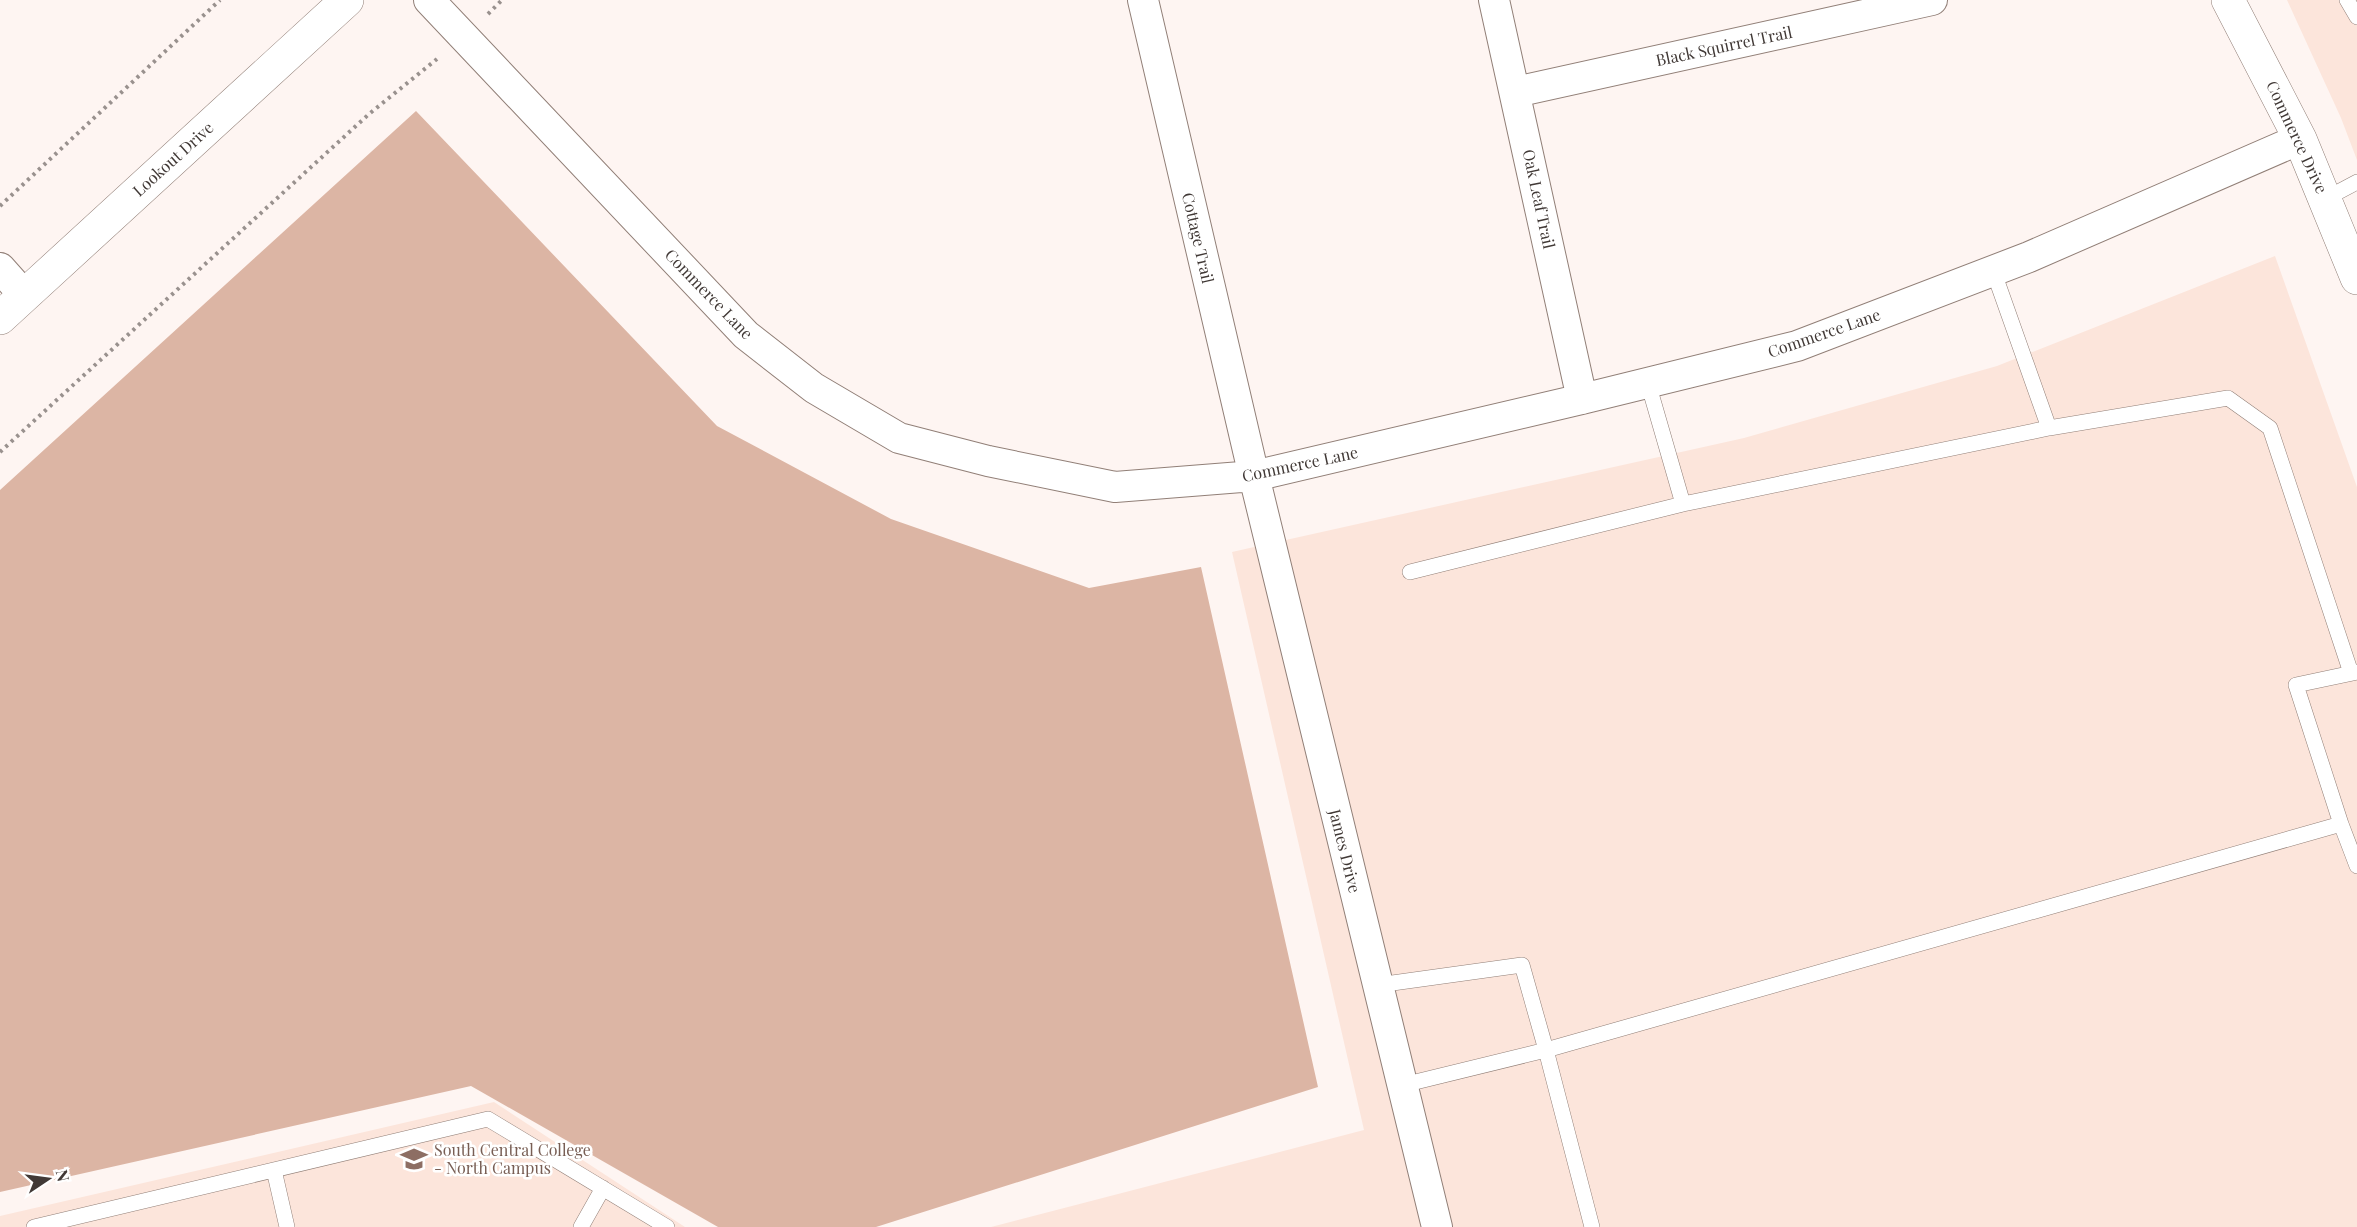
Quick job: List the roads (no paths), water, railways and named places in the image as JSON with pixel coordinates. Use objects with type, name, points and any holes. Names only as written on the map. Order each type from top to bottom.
[{"type":"main road","name":"Lookout Drive","points":[[0,318],[347,0]]},
{"type":"main road","name":"Commerce Drive","points":[[2228,0],[2300,139],[2357,278]]},
{"type":"street","name":"Commerce Lane","points":[[429,0],[746,335],[814,388],[899,438],[988,461],[1115,487],[1254,476],[1797,346],[1993,270],[2300,139]]},
{"type":"street","name":"Cottage Trail","points":[[1143,0],[1254,476]]},
{"type":"street","name":"Oak Leaf Trail","points":[[1494,0],[1582,399]]},
{"type":"street","name":"Black Squirrel Trail","points":[[1516,92],[1932,0]]},
{"type":"street","points":[[0,268],[24,295]]},
{"type":"street","name":"James Drive","points":[[1254,476],[1437,1227]]},
{"type":"lane","points":[[2347,0],[2357,17]]},
{"type":"lane","points":[[2325,199],[2357,182]]},
{"type":"lane","points":[[1993,270],[2049,428]]},
{"type":"lane","points":[[1648,382],[1683,504]]},
{"type":"lane","points":[[1410,572],[1683,504],[2049,428],[2228,398],[2270,428],[2354,672],[2296,685],[2357,866]]},
{"type":"lane","points":[[1403,1085],[1546,1050],[2341,824]]},
{"type":"lane","points":[[1378,985],[1522,965],[1592,1227]]},
{"type":"lane","points":[[34,1227],[488,1119],[667,1227]]},
{"type":"lane","points":[[274,1170],[287,1227]]},
{"type":"lane","points":[[581,1227],[603,1188]]},
{"type":"place","name":"South Central College - North Campus","points":[[414,1159]]}]
